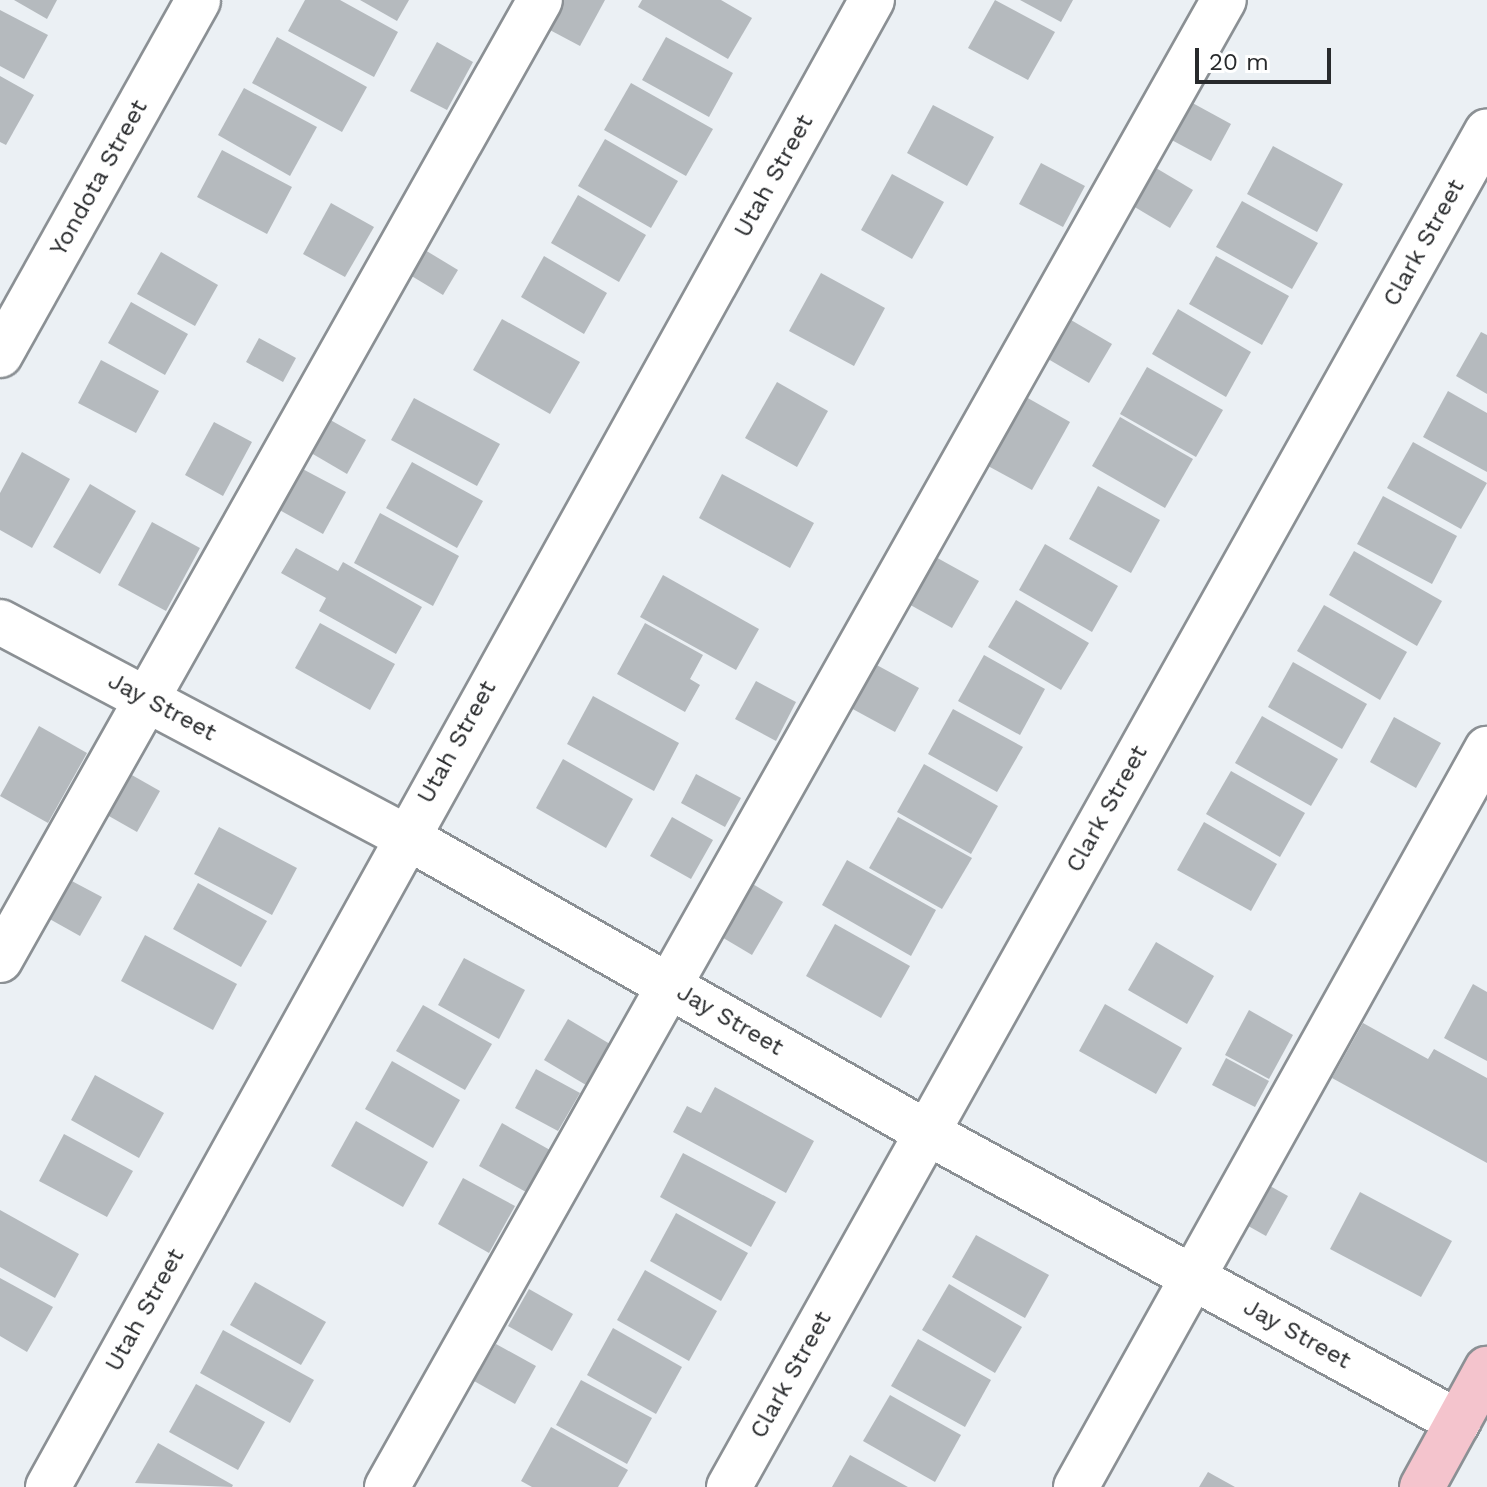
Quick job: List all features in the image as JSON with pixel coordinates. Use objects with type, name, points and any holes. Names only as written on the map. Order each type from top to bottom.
[{"type":"main road","points":[[1422,1487],[1487,1369]]},
{"type":"street","name":"Yondota Street","points":[[0,355],[198,0]]},
{"type":"street","points":[[0,960],[540,0]]},
{"type":"street","name":"Utah Street","points":[[48,1487],[405,836],[872,0]]},
{"type":"street","points":[[387,1487],[666,984],[1224,0]]},
{"type":"street","name":"Clark Street","points":[[729,1487],[1487,131]]},
{"type":"street","name":"Jay Street","points":[[0,622],[405,836],[926,1132],[1458,1422]]},
{"type":"street","points":[[1076,1487],[1487,749]]},
{"type":"building","points":[[14,0],[57,0],[47,19]]},
{"type":"building","points":[[305,0],[340,0],[398,32],[374,77],[288,31]]},
{"type":"building","points":[[360,0],[409,0],[397,21]]},
{"type":"building","points":[[563,0],[605,0],[580,46],[548,29]]},
{"type":"building","points":[[642,0],[721,0],[752,18],[728,59],[638,7]]},
{"type":"building","points":[[995,0],[1055,32],[1028,80],[968,48]]},
{"type":"building","points":[[1020,0],[1073,0],[1061,22]]},
{"type":"building","points":[[0,10],[48,35],[24,79],[0,66]]},
{"type":"building","points":[[277,37],[367,87],[342,132],[252,83]]},
{"type":"building","points":[[666,37],[733,73],[709,117],[642,80]]},
{"type":"building","points":[[437,42],[473,62],[447,110],[410,91]]},
{"type":"building","points":[[0,76],[34,95],[6,145],[0,142]]},
{"type":"building","points":[[631,83],[713,129],[686,176],[604,130]]},
{"type":"building","points":[[244,88],[317,127],[290,176],[218,135]]},
{"type":"building","points":[[1187,100],[1231,124],[1211,161],[1166,137]]},
{"type":"building","points":[[933,105],[994,137],[967,186],[907,153]]},
{"type":"building","points":[[605,139],[678,181],[651,228],[578,186]]},
{"type":"building","points":[[1273,146],[1343,184],[1317,232],[1247,194]]},
{"type":"building","points":[[222,150],[292,187],[267,234],[197,197]]},
{"type":"building","points":[[1041,163],[1085,186],[1063,227],[1019,204]]},
{"type":"building","points":[[1156,168],[1193,190],[1170,228],[1133,206]]},
{"type":"building","points":[[892,174],[944,202],[912,259],[861,230]]},
{"type":"building","points":[[578,195],[646,235],[619,282],[551,243]]},
{"type":"building","points":[[1242,201],[1318,243],[1292,289],[1216,247]]},
{"type":"building","points":[[331,203],[374,227],[345,277],[303,254]]},
{"type":"building","points":[[420,247],[458,270],[443,295],[405,272]]},
{"type":"building","points":[[161,252],[218,285],[195,326],[137,294]]},
{"type":"building","points":[[544,256],[607,293],[584,334],[521,297]]},
{"type":"building","points":[[1216,256],[1289,296],[1262,345],[1189,304]]},
{"type":"building","points":[[821,273],[885,308],[854,366],[789,331]]},
{"type":"building","points":[[131,302],[188,334],[165,375],[108,343]]},
{"type":"building","points":[[1178,309],[1251,352],[1226,397],[1152,354]]},
{"type":"building","points":[[502,319],[580,362],[550,414],[473,370]]},
{"type":"building","points":[[1071,320],[1112,344],[1089,383],[1048,359]]},
{"type":"building","points":[[1481,332],[1487,335],[1487,394],[1456,376]]},
{"type":"building","points":[[259,338],[296,358],[283,382],[246,362]]},
{"type":"building","points":[[101,360],[159,391],[136,433],[78,403]]},
{"type":"building","points":[[1147,367],[1223,410],[1196,457],[1120,414]]},
{"type":"building","points":[[777,382],[828,411],[797,467],[745,438]]},
{"type":"building","points":[[1448,391],[1487,413],[1487,472],[1423,437]]},
{"type":"building","points":[[1026,397],[1070,422],[1032,490],[988,466]]},
{"type":"building","points":[[414,398],[500,444],[477,486],[391,440]]},
{"type":"building","points":[[325,417],[366,440],[347,474],[306,450]]},
{"type":"building","points":[[1120,417],[1193,459],[1165,508],[1092,466]]},
{"type":"building","points":[[214,422],[252,442],[223,496],[185,475]]},
{"type":"building","points":[[1413,442],[1487,483],[1461,529],[1387,488]]},
{"type":"building","points":[[22,452],[70,479],[32,548],[0,530],[0,493]]},
{"type":"building","points":[[412,462],[483,501],[457,548],[386,508]]},
{"type":"building","points":[[297,466],[346,492],[323,534],[274,507]]},
{"type":"building","points":[[722,474],[814,523],[790,568],[699,518]]},
{"type":"building","points":[[90,484],[136,511],[100,574],[53,547]]},
{"type":"building","points":[[1098,486],[1160,520],[1131,573],[1069,539]]},
{"type":"building","points":[[1383,496],[1457,536],[1432,584],[1357,544]]},
{"type":"building","points":[[380,513],[459,556],[433,606],[354,563]]},
{"type":"building","points":[[152,522],[200,548],[166,611],[118,585]]},
{"type":"building","points":[[1045,544],[1118,586],[1092,632],[1019,590]]},
{"type":"building","points":[[296,548],[338,571],[343,562],[422,607],[396,654],[319,611],[326,598],[281,573]]},
{"type":"building","points":[[1354,551],[1442,601],[1417,646],[1329,595]]},
{"type":"building","points":[[932,555],[979,581],[952,628],[905,602]]},
{"type":"building","points":[[663,575],[759,629],[736,670],[640,617]]},
{"type":"building","points":[[1016,600],[1089,643],[1061,690],[988,647]]},
{"type":"building","points":[[1324,605],[1407,652],[1380,700],[1297,651]]},
{"type":"building","points":[[320,623],[395,664],[370,710],[295,668]]},
{"type":"building","points":[[645,623],[703,655],[690,679],[700,685],[685,712],[617,674]]},
{"type":"building","points":[[984,655],[1045,689],[1020,735],[958,701]]},
{"type":"building","points":[[1293,662],[1367,704],[1342,749],[1268,707]]},
{"type":"building","points":[[873,663],[919,688],[895,732],[849,707]]},
{"type":"building","points":[[756,681],[796,702],[776,741],[735,719]]},
{"type":"building","points":[[593,696],[679,743],[654,791],[567,744]]},
{"type":"building","points":[[953,709],[1023,747],[997,792],[928,754]]},
{"type":"building","points":[[1262,716],[1338,759],[1311,806],[1235,763]]},
{"type":"building","points":[[1394,717],[1441,743],[1416,788],[1370,762]]},
{"type":"building","points":[[39,726],[87,753],[48,823],[0,796]]},
{"type":"building","points":[[563,759],[633,799],[606,848],[536,808]]},
{"type":"building","points":[[924,764],[998,806],[971,854],[897,812]]},
{"type":"building","points":[[123,770],[160,791],[137,832],[100,811]]},
{"type":"building","points":[[1231,771],[1305,813],[1280,857],[1206,814]]},
{"type":"building","points":[[696,774],[741,798],[725,827],[681,803]]},
{"type":"building","points":[[672,817],[713,840],[691,879],[650,856]]},
{"type":"building","points":[[898,817],[972,858],[942,909],[869,868]]},
{"type":"building","points":[[1204,822],[1277,864],[1251,911],[1177,870]]},
{"type":"building","points":[[219,827],[297,868],[272,915],[194,874]]},
{"type":"building","points":[[847,860],[936,910],[911,956],[822,905]]},
{"type":"building","points":[[68,879],[102,897],[80,936],[46,917]]},
{"type":"building","points":[[746,880],[783,902],[752,955],[715,933]]},
{"type":"building","points":[[198,883],[267,921],[241,967],[173,929]]},
{"type":"building","points":[[835,924],[910,966],[881,1018],[806,976]]},
{"type":"building","points":[[145,935],[237,984],[213,1030],[121,981]]},
{"type":"building","points":[[1156,942],[1214,976],[1187,1024],[1128,990]]},
{"type":"building","points":[[464,958],[525,990],[499,1039],[438,1005]]},
{"type":"building","points":[[1473,984],[1487,992],[1487,1061],[1444,1038]]},
{"type":"building","points":[[1105,1004],[1182,1048],[1156,1094],[1079,1051]]},
{"type":"building","points":[[423,1005],[492,1044],[465,1090],[396,1051]]},
{"type":"building","points":[[1249,1010],[1293,1035],[1269,1079],[1225,1055]]},
{"type":"building","points":[[568,1019],[615,1047],[591,1088],[544,1060]]},
{"type":"building","points":[[1363,1023],[1428,1059],[1434,1049],[1487,1078],[1487,1163],[1332,1078]]},
{"type":"building","points":[[1226,1058],[1269,1081],[1255,1107],[1212,1085]]},
{"type":"building","points":[[392,1061],[460,1100],[433,1148],[365,1109]]},
{"type":"building","points":[[536,1069],[580,1093],[558,1131],[515,1108]]},
{"type":"building","points":[[95,1075],[164,1113],[139,1158],[71,1120]]},
{"type":"building","points":[[715,1087],[814,1141],[786,1193],[673,1132],[687,1106],[701,1113]]},
{"type":"building","points":[[356,1121],[428,1162],[403,1207],[331,1166]]},
{"type":"building","points":[[502,1123],[550,1150],[526,1192],[479,1166]]},
{"type":"building","points":[[64,1134],[133,1171],[107,1217],[39,1181]]},
{"type":"building","points":[[683,1153],[776,1202],[751,1247],[660,1197]]},
{"type":"building","points":[[463,1178],[515,1206],[489,1253],[438,1224]]},
{"type":"building","points":[[1256,1178],[1288,1196],[1266,1236],[1234,1218]]},
{"type":"building","points":[[1360,1192],[1452,1241],[1421,1297],[1330,1249]]},
{"type":"building","points":[[0,1210],[79,1254],[55,1298],[0,1267]]},
{"type":"building","points":[[676,1213],[748,1253],[721,1301],[650,1261]]},
{"type":"building","points":[[976,1235],[1049,1275],[1025,1318],[952,1277]]},
{"type":"building","points":[[645,1270],[717,1311],[689,1361],[617,1320]]},
{"type":"building","points":[[0,1278],[53,1307],[27,1352],[0,1336]]},
{"type":"building","points":[[255,1282],[326,1322],[301,1365],[230,1325]]},
{"type":"building","points":[[949,1284],[1022,1327],[995,1373],[922,1330]]},
{"type":"building","points":[[529,1289],[573,1314],[552,1351],[508,1326]]},
{"type":"building","points":[[613,1328],[682,1367],[656,1414],[587,1375]]},
{"type":"building","points":[[223,1330],[314,1380],[290,1423],[200,1373]]},
{"type":"building","points":[[918,1339],[991,1380],[965,1427],[891,1386]]},
{"type":"building","points":[[496,1344],[536,1366],[515,1404],[474,1381]]},
{"type":"building","points":[[581,1380],[652,1418],[627,1464],[556,1425]]},
{"type":"building","points":[[196,1384],[265,1422],[238,1470],[169,1432]]},
{"type":"building","points":[[890,1395],[961,1435],[935,1482],[863,1441]]},
{"type":"building","points":[[551,1427],[628,1470],[618,1487],[532,1487],[521,1481]]},
{"type":"building","points":[[158,1443],[233,1485],[232,1487],[135,1483]]},
{"type":"building","points":[[850,1455],[908,1487],[832,1487]]},
{"type":"building","points":[[1208,1472],[1235,1487],[1199,1487]]}]
